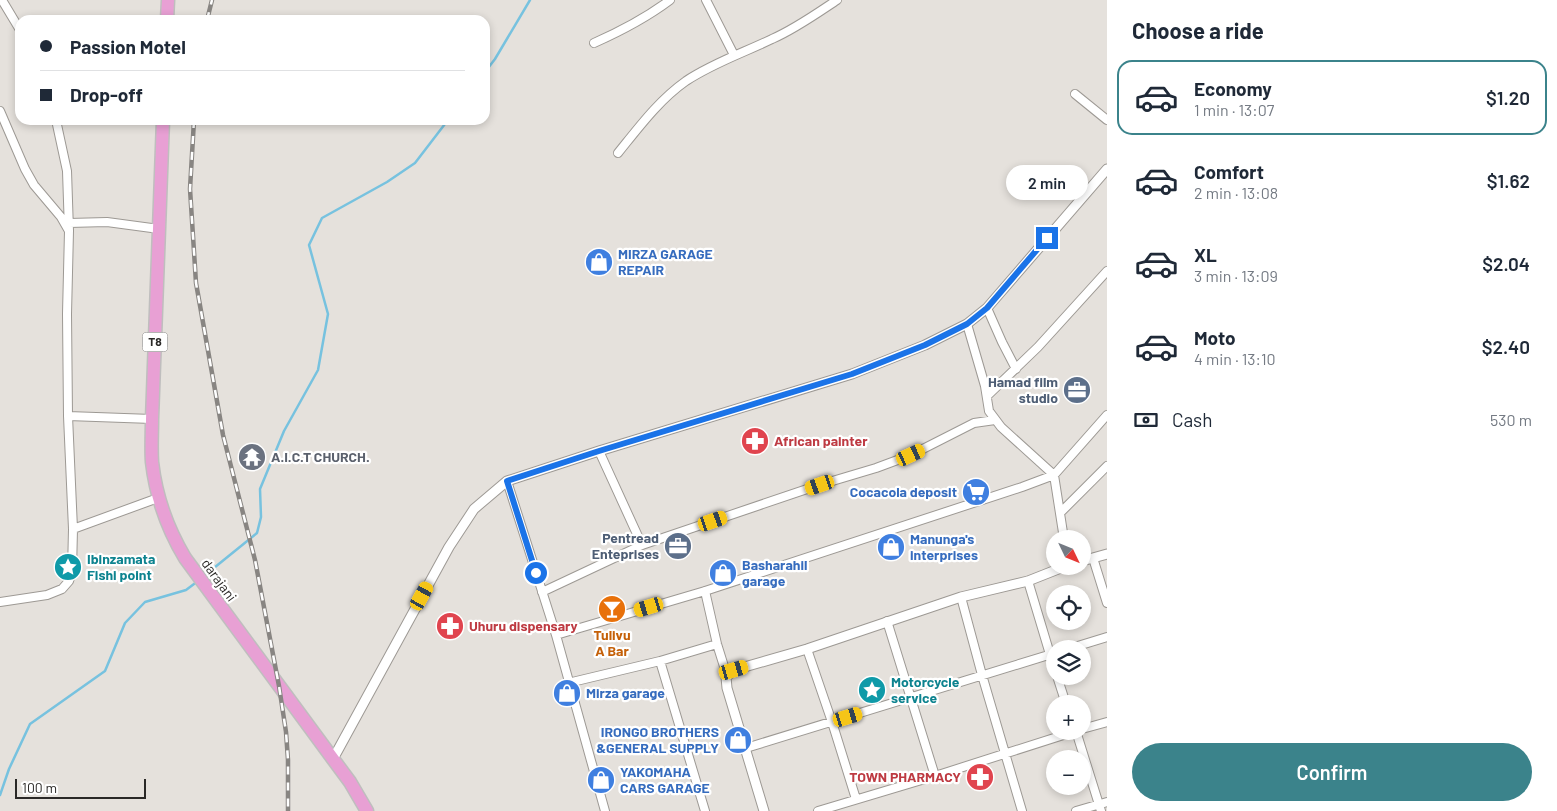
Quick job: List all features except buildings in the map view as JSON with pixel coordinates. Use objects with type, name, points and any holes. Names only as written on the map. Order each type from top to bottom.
[{"type":"highway","points":[[167,15],[168,0]]},
{"type":"highway","name":"T8","points":[[158,498],[152,461],[152,419],[163,125]]},
{"type":"highway","name":"darajani","points":[[158,498],[167,525],[185,558],[333,759]]},
{"type":"highway","name":"T8","points":[[333,759],[350,782],[367,811]]},
{"type":"street","points":[[2,0],[15,22]]},
{"type":"street","points":[[594,43],[628,28],[652,14],[670,0]]},
{"type":"street","points":[[706,0],[734,54]]},
{"type":"street","points":[[618,152],[645,119],[685,82],[706,68],[734,54],[772,39],[837,0]]},
{"type":"street","points":[[1076,94],[1107,120]]},
{"type":"street","points":[[0,110],[25,169],[34,185],[69,227]]},
{"type":"street","points":[[0,602],[47,595],[62,589],[69,581],[72,571],[73,529],[68,416],[67,314],[69,227],[67,171],[57,125]]},
{"type":"street","points":[[333,759],[449,547],[474,509],[507,481],[852,374],[925,345],[967,324],[987,308],[1107,169]]},
{"type":"street","points":[[69,227],[107,222],[159,229]]},
{"type":"street","points":[[987,396],[1016,369],[1107,271]]},
{"type":"street","points":[[987,308],[1016,369]]},
{"type":"street","points":[[967,324],[987,396],[989,411],[995,420],[1054,475],[1063,530]]},
{"type":"street","points":[[556,635],[705,591],[1054,475],[1107,415]]},
{"type":"street","points":[[68,416],[152,419]]},
{"type":"street","points":[[542,592],[642,545],[884,465],[911,455],[974,423],[995,420]]},
{"type":"street","points":[[599,451],[642,545]]},
{"type":"street","points":[[1061,512],[1107,466]]},
{"type":"street","points":[[507,481],[556,635],[605,811]]},
{"type":"street","points":[[73,529],[158,498]]},
{"type":"street","points":[[1107,554],[1093,558],[1107,603]]},
{"type":"street","points":[[727,676],[734,670],[807,649],[961,597],[1028,581],[1046,574]]},
{"type":"street","points":[[1028,581],[1047,640]]},
{"type":"street","points":[[705,591],[717,644],[727,676],[727,688],[764,811]]},
{"type":"street","points":[[961,597],[1022,811]]},
{"type":"street","points":[[887,621],[935,776]]},
{"type":"street","points":[[1091,642],[1107,637]]},
{"type":"street","points":[[568,683],[660,661],[717,644]]},
{"type":"street","points":[[807,649],[856,799]]},
{"type":"street","points":[[746,748],[1046,656]]},
{"type":"street","points":[[660,661],[705,811]]},
{"type":"street","points":[[1091,726],[1107,722]]},
{"type":"street","points":[[818,811],[1048,740]]},
{"type":"street","points":[[1076,811],[1103,806],[1079,740]]},
{"type":"waterway","points":[[490,66],[530,0]]},
{"type":"waterway","points":[[204,576],[257,533],[261,517],[260,489],[284,431],[318,370],[328,314],[309,245],[322,218],[387,182],[415,163],[444,125]]},
{"type":"waterway","points":[[0,795],[9,769],[30,724],[105,671],[125,623],[145,602],[186,590],[198,581]]},
{"type":"railway","points":[[208,15],[212,0]]},
{"type":"railway","points":[[194,125],[190,189],[196,283],[223,435],[255,560],[279,686],[286,732],[288,811]]},
{"type":"place","name":"MIRZA GARAGE REPAIR","points":[[599,262]]},
{"type":"place","name":"Hamad film studio","points":[[1077,390]]},
{"type":"place","name":"African painter","points":[[755,441]]},
{"type":"place","name":"A.I.C.T CHURCH.","points":[[252,457]]},
{"type":"place","name":"Cocacola deposit","points":[[976,492]]},
{"type":"place","name":"Pentread Enteprises","points":[[678,546]]},
{"type":"place","name":"Manunga's interprises","points":[[891,547]]},
{"type":"place","name":"Ibinzamata Fishi point","points":[[68,567]]},
{"type":"place","name":"Basharahil garage","points":[[723,573]]},
{"type":"place","name":"Tulivu A Bar","points":[[612,609]]},
{"type":"place","name":"Uhuru dispensary","points":[[450,626]]},
{"type":"place","name":"Motorcycle service","points":[[872,690]]},
{"type":"place","name":"Mirza garage","points":[[567,693]]},
{"type":"place","name":"IRONGO BROTHERS &GENERAL SUPPLY","points":[[738,740]]},
{"type":"place","name":"TOWN PHARMACY","points":[[980,777]]},
{"type":"place","name":"YAKOMAHA CARS GARAGE","points":[[601,780]]},
{"type":"route","points":[[536,573],[507,481],[762,400],[852,374],[925,345],[967,324],[987,308],[1047,238]]}]
